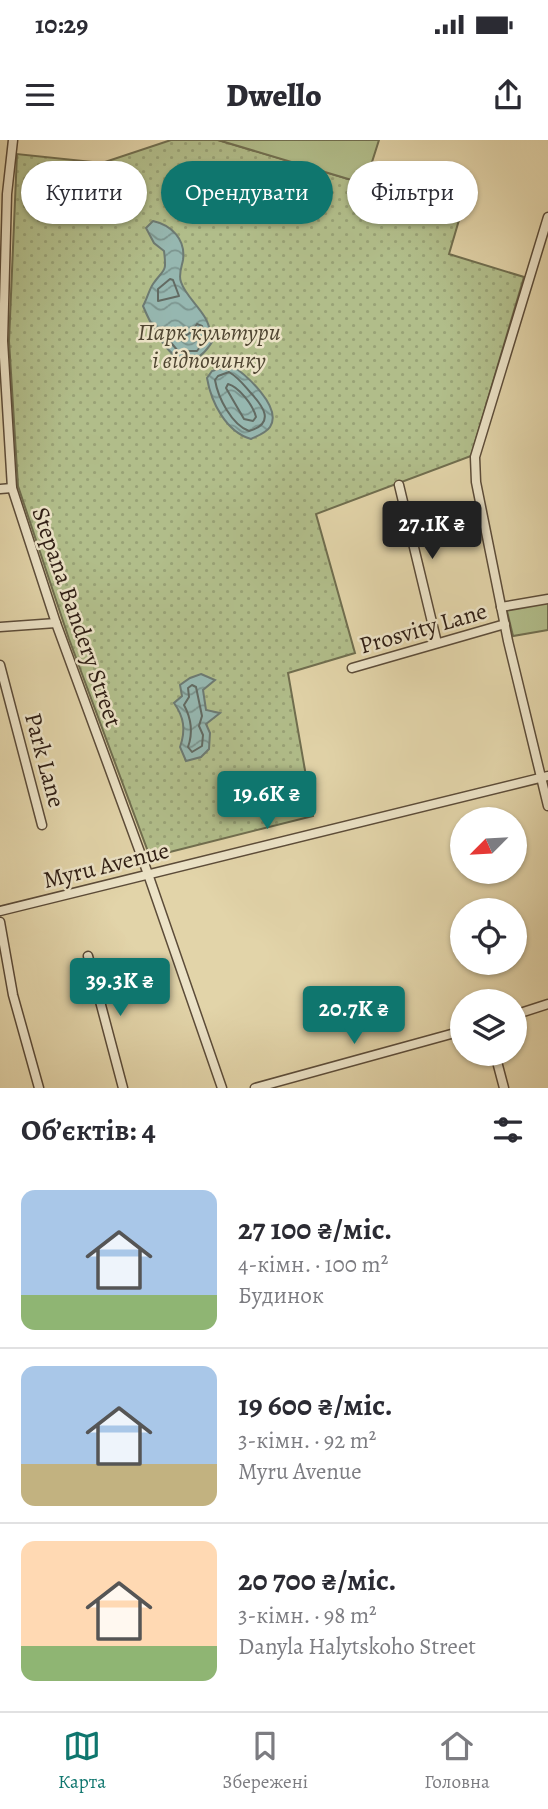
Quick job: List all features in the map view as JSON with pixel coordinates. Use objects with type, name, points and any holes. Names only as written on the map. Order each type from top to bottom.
[{"type":"street","name":"Stepana Bandery Street","points":[[13,140],[4,195],[1,341],[12,488],[56,623],[148,874],[222,1088]]},
{"type":"street","points":[[548,217],[475,457],[476,482],[501,607],[545,777],[548,806]]},
{"type":"street","points":[[399,485],[437,643]]},
{"type":"street","points":[[0,489],[12,488]]},
{"type":"street","name":"Prosvity Lane","points":[[501,607],[548,599]]},
{"type":"street","points":[[0,627],[56,623]]},
{"type":"street","name":"Prosvity Lane","points":[[352,668],[505,624]]},
{"type":"street","name":"Park Lane","points":[[0,665],[42,825]]},
{"type":"street","name":"Myru Avenue","points":[[0,911],[545,777]]},
{"type":"street","points":[[0,922],[13,995],[39,1088]]},
{"type":"street","points":[[88,956],[123,1088]]},
{"type":"street","points":[[527,1011],[548,1004]]},
{"type":"street","points":[[255,1088],[450,1034]]},
{"type":"street","points":[[498,1066],[504,1088]]},
{"type":"green space","name":"Парк культури і відпочинку","points":[[171,140],[218,140],[288,161],[161,161],[161,224],[333,224],[333,174],[347,179],[347,224],[458,224],[449,254],[524,277],[471,456],[316,514],[355,653],[288,673],[313,816],[150,857],[69,639],[18,486],[9,341],[17,154],[83,161],[21,161],[21,224],[147,224],[147,161],[108,161]]},
{"type":"green space","points":[[218,140],[379,140],[372,161],[347,161],[347,179],[333,174],[333,161],[288,161]]},
{"type":"green space","points":[[548,601],[548,630],[513,636],[507,611],[511,607]]},
{"type":"water","points":[[153,221],[166,226],[180,239],[183,252],[181,282],[206,319],[210,333],[215,337],[204,353],[193,360],[183,360],[164,345],[143,306],[165,267],[164,251],[154,243],[146,228]]},
{"type":"water","points":[[231,365],[261,392],[271,410],[273,419],[270,427],[251,439],[227,423],[216,406],[209,387],[207,378],[212,371]]},
{"type":"water","points":[[201,674],[215,680],[203,690],[206,710],[220,713],[206,724],[210,733],[209,749],[201,757],[186,761],[180,747],[183,724],[174,703],[182,696],[180,685]]}]
